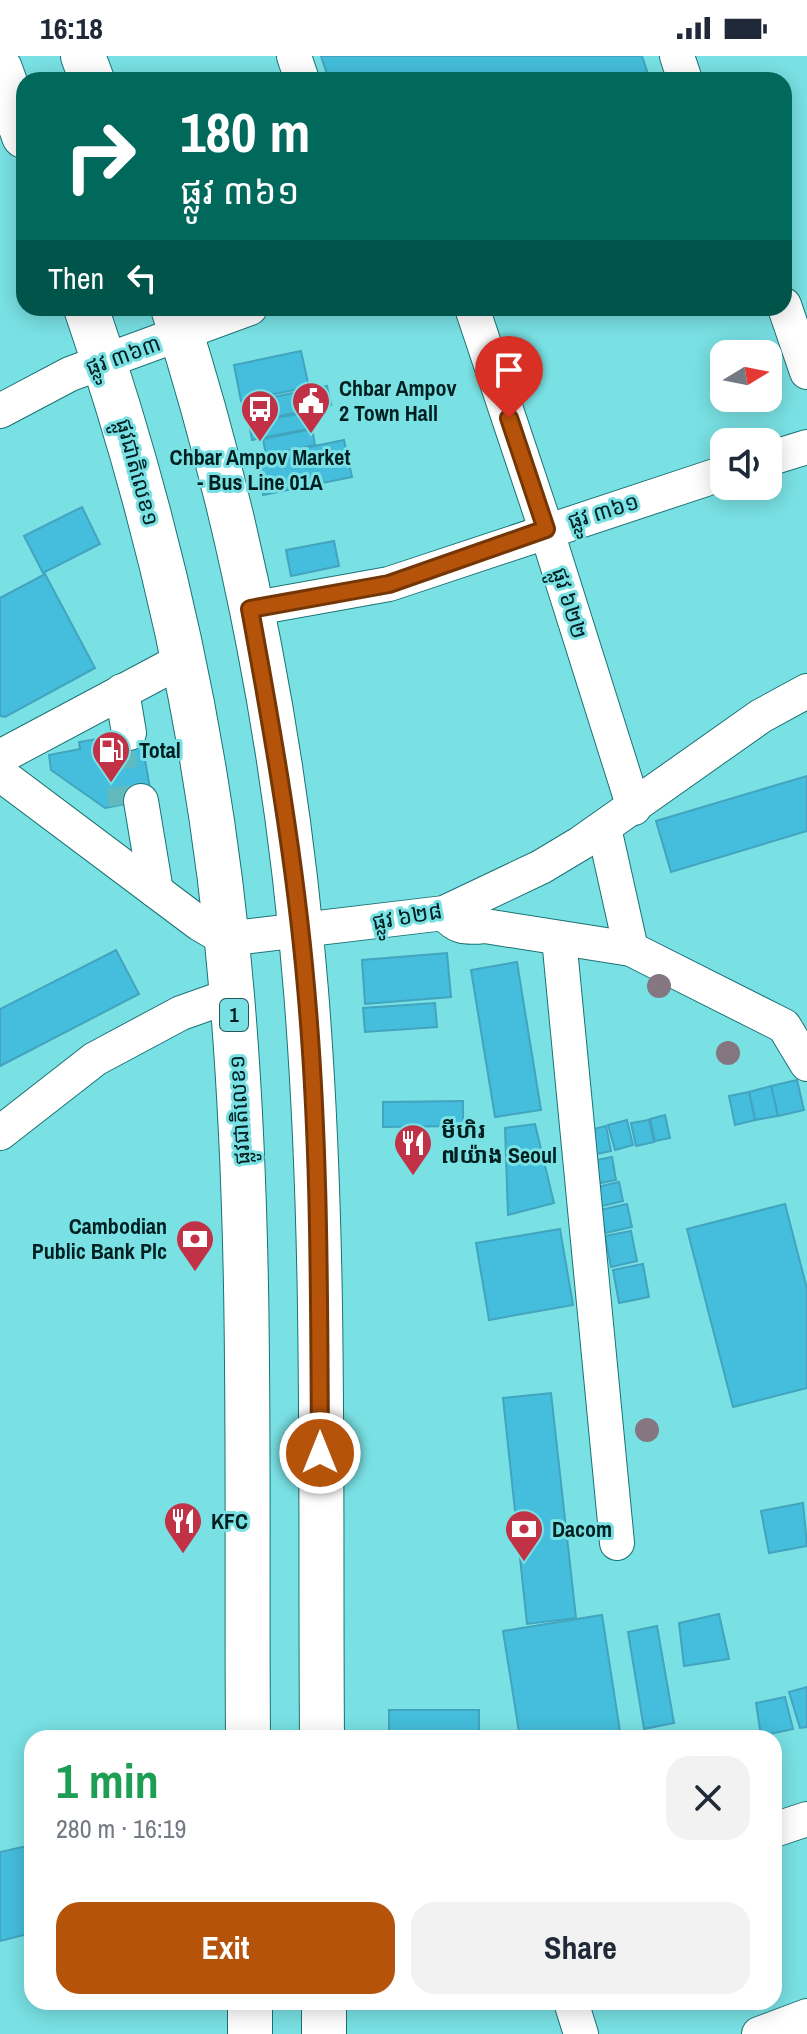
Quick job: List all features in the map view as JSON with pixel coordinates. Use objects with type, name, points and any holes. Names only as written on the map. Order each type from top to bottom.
[{"type":"highway","points":[[0,69],[16,114]]},
{"type":"highway","name":"ផ្លូវជាតិលេខ១","points":[[89,316],[159,549],[200,757],[226,939],[245,1208],[248,1730]]},
{"type":"highway","points":[[177,321],[216,453],[250,609],[273,733],[300,931],[318,1200],[322,1730]]},
{"type":"highway","points":[[250,2010],[250,2034]]},
{"type":"highway","points":[[324,2010],[324,2034]]},
{"type":"street","name":"ផ្លូវ ៣៦៣","points":[[0,411],[104,361],[177,321],[205,316]]},
{"type":"street","name":"ផ្លូវ ៦២២","points":[[475,316],[634,808]]},
{"type":"street","points":[[788,316],[807,372]]},
{"type":"street","points":[[782,455],[807,447]]},
{"type":"street","name":"ផ្លូវ ៣៦១","points":[[250,609],[389,584],[546,529],[710,477]]},
{"type":"street","points":[[0,757],[182,660]]},
{"type":"street","name":"ផ្លូវ ៦២៨","points":[[226,939],[444,913],[541,867],[634,808],[761,716],[807,691]]},
{"type":"street","points":[[116,695],[122,735]]},
{"type":"street","points":[[0,774],[226,939]]},
{"type":"street","points":[[134,802],[147,884]]},
{"type":"street","points":[[604,828],[631,949]]},
{"type":"street","points":[[444,913],[454,924],[465,928],[485,926],[631,949],[784,1026],[807,1064]]},
{"type":"street","points":[[559,938],[617,1543]]},
{"type":"street","points":[[0,1133],[95,1059],[181,1013],[232,995]]},
{"type":"street","points":[[782,1827],[807,1819]]},
{"type":"street","points":[[574,2010],[581,2034]]},
{"type":"street","points":[[759,2034],[807,2016]]},
{"type":"building","points":[[321,56],[642,56],[647,72],[326,72]]},
{"type":"building","points":[[301,351],[309,387],[241,401],[234,365]]},
{"type":"building","points":[[327,386],[331,405],[248,423],[244,403]]},
{"type":"building","points":[[309,412],[312,428],[252,440],[249,423]]},
{"type":"building","points":[[312,429],[315,445],[266,455],[263,439]]},
{"type":"building","points":[[344,440],[352,477],[263,495],[256,458]]},
{"type":"building","points":[[82,507],[100,544],[43,573],[24,536]]},
{"type":"building","points":[[334,541],[339,566],[291,576],[286,550]]},
{"type":"building","points":[[45,574],[95,668],[5,717],[0,716],[0,598]]},
{"type":"building","name":"Total","points":[[140,732],[152,799],[105,808],[51,770],[49,755],[80,749],[79,742]]},
{"type":"building","points":[[807,776],[807,831],[671,872],[656,821]]},
{"type":"building","points":[[116,950],[139,994],[0,1066],[0,1009]]},
{"type":"building","points":[[447,953],[451,997],[365,1004],[362,960]]},
{"type":"building","points":[[517,962],[541,1110],[495,1117],[471,970]]},
{"type":"building","points":[[435,1003],[437,1027],[365,1032],[363,1008]]},
{"type":"building","points":[[797,1080],[804,1110],[778,1116],[771,1086]]},
{"type":"building","points":[[771,1086],[778,1116],[755,1120],[749,1092]]},
{"type":"building","points":[[749,1092],[755,1120],[735,1125],[729,1096]]},
{"type":"building","points":[[463,1101],[463,1126],[383,1127],[383,1102]]},
{"type":"building","points":[[665,1115],[670,1138],[655,1141],[650,1119]]},
{"type":"building","points":[[627,1120],[633,1145],[615,1150],[608,1125]]},
{"type":"building","points":[[649,1120],[654,1142],[636,1146],[631,1123]]},
{"type":"building","points":[[535,1124],[554,1203],[508,1215],[505,1128]]},
{"type":"building","points":[[606,1126],[611,1151],[592,1155],[586,1131]]},
{"type":"building","points":[[612,1157],[616,1180],[596,1184],[592,1161]]},
{"type":"building","points":[[619,1182],[623,1201],[602,1206],[597,1187]]},
{"type":"building","points":[[627,1204],[632,1227],[605,1233],[600,1210]]},
{"type":"building","points":[[785,1204],[807,1289],[807,1388],[733,1407],[687,1229]]},
{"type":"building","points":[[560,1229],[573,1305],[489,1320],[476,1243]]},
{"type":"building","points":[[631,1231],[637,1261],[611,1267],[605,1236]]},
{"type":"building","points":[[643,1264],[649,1297],[619,1303],[613,1270]]},
{"type":"building","points":[[551,1393],[576,1618],[527,1624],[503,1398]]},
{"type":"building","points":[[803,1503],[807,1546],[769,1553],[761,1511]]},
{"type":"building","points":[[719,1614],[729,1659],[684,1666],[679,1623]]},
{"type":"building","points":[[602,1615],[620,1730],[519,1730],[503,1631]]},
{"type":"building","points":[[657,1626],[674,1723],[644,1729],[628,1632]]},
{"type":"building","points":[[807,1687],[807,1727],[800,1728],[789,1692]]},
{"type":"building","points":[[785,1697],[793,1729],[760,1730],[756,1703]]},
{"type":"building","points":[[389,1710],[479,1710],[479,1730],[389,1730]]},
{"type":"building","points":[[24,1847],[24,1935],[0,1941],[0,1852]]},
{"type":"tunnel","points":[[115,736],[126,804]]},
{"type":"place","name":"Chbar Ampov 2 Town Hall","points":[[311,435]]},
{"type":"place","name":"Chbar Ampov Market - Bus Line 01A","points":[[260,443]]},
{"type":"place","name":"Total","points":[[111,784]]},
{"type":"place","name":"មីហិរ ៧យ៉ាង Seoul","points":[[413,1177]]},
{"type":"place","name":"Cambodian Public Bank Plc","points":[[195,1273]]},
{"type":"place","name":"KFC","points":[[183,1555]]},
{"type":"place","name":"Dacom","points":[[524,1563]]},
{"type":"route","points":[[320,1453],[318,1200],[306,987],[273,733],[250,609],[389,584],[546,529],[509,418]]}]
